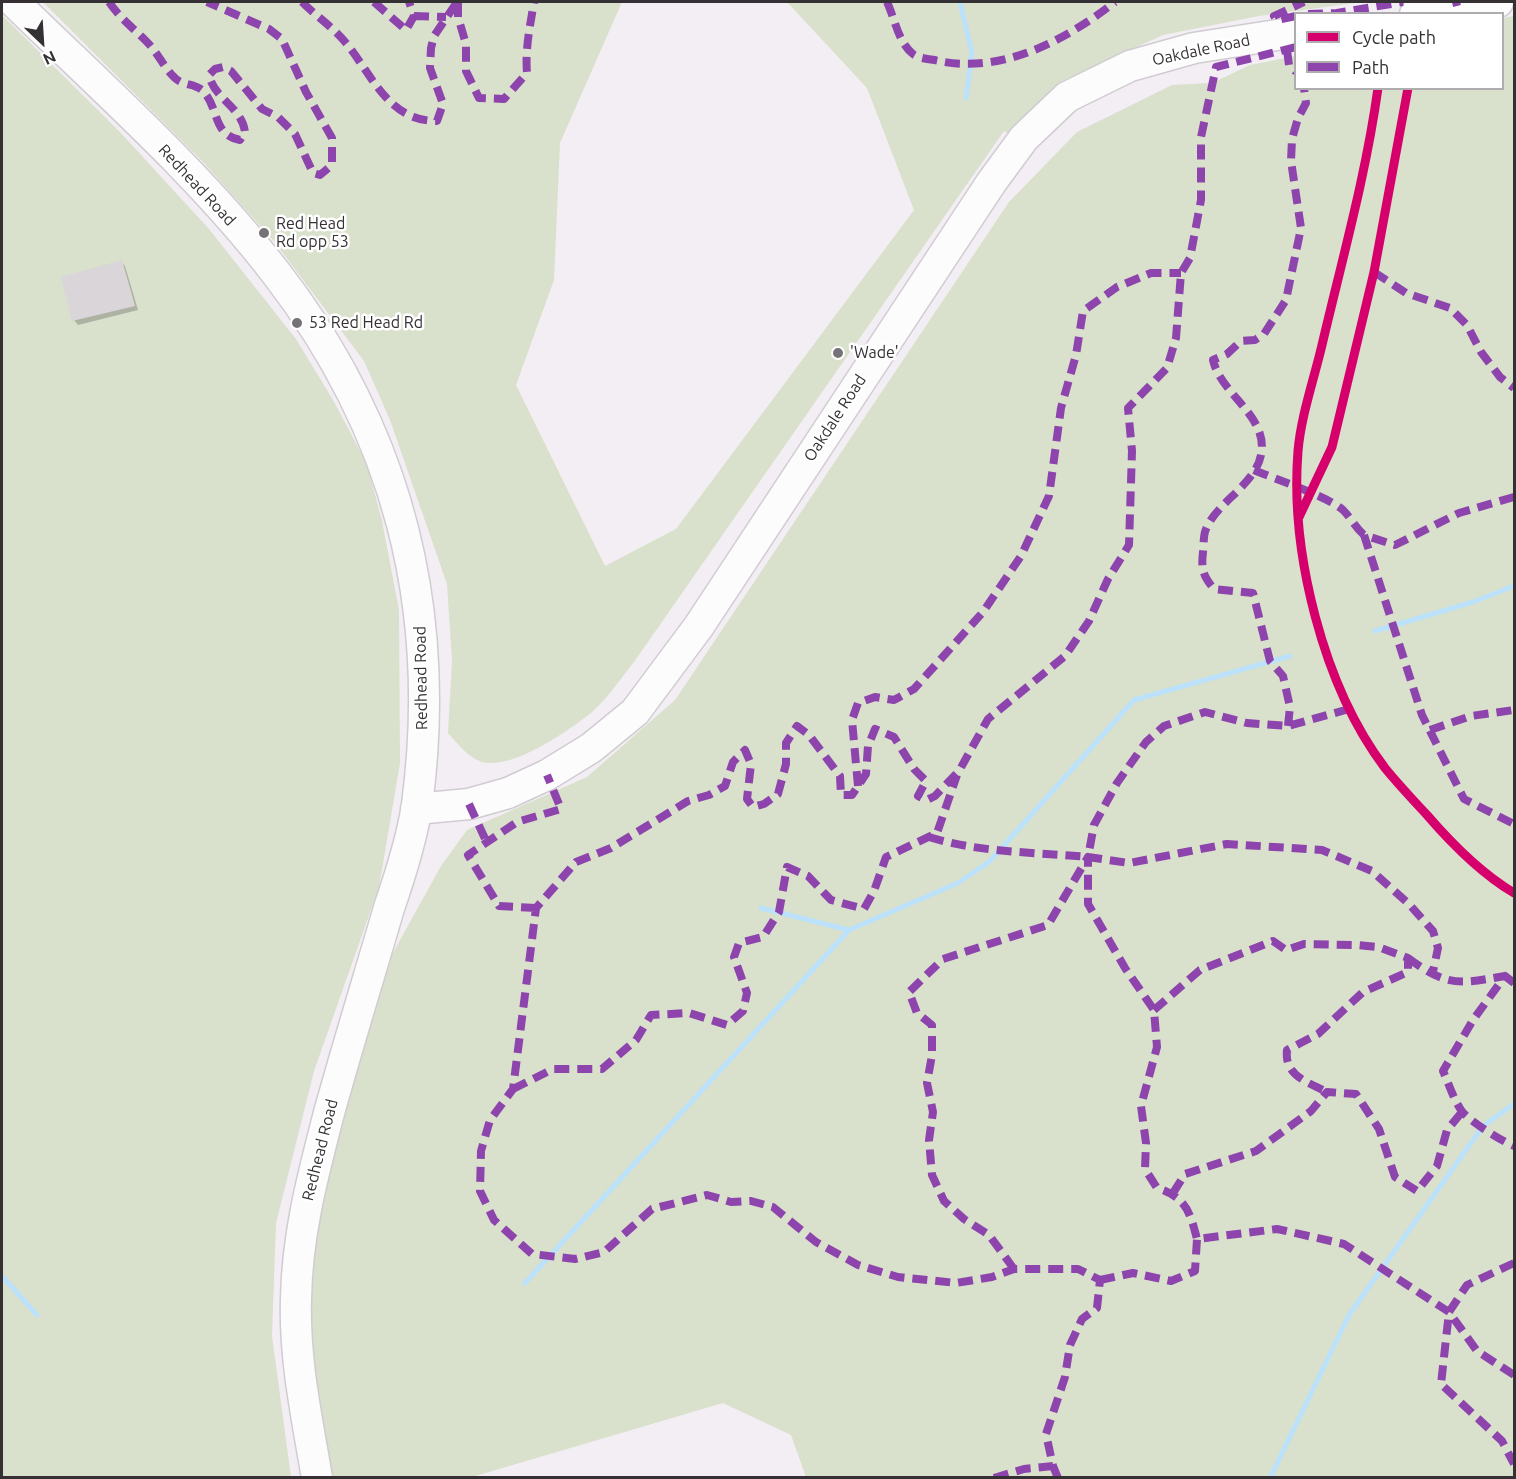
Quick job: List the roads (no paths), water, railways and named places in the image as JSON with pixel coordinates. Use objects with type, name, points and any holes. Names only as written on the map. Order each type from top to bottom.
[{"type":"main road","name":"Redhead Road","points":[[14,2],[176,161],[238,227],[275,271],[313,323],[346,377],[369,427],[393,489],[411,558],[423,642],[424,724],[416,809],[392,902],[349,1038],[307,1195],[299,1247],[296,1348],[317,1478]]},
{"type":"main road","points":[[1429,12],[1498,2]]},
{"type":"main road","name":"Oakdale Road","points":[[416,809],[469,804],[518,789],[547,775],[591,748],[635,712],[699,626],[991,183],[1024,138],[1067,97],[1130,66],[1194,48],[1294,32]]},
{"type":"waterway","points":[[960,2],[972,53],[966,98]]},
{"type":"waterway","points":[[1375,631],[1473,602],[1514,586]]},
{"type":"waterway","points":[[525,1283],[849,930],[958,883],[989,862],[1134,700],[1290,656]]},
{"type":"waterway","points":[[761,908],[849,930]]},
{"type":"waterway","points":[[1270,1478],[1349,1315],[1483,1126],[1514,1104]]},
{"type":"waterway","points":[[2,1276],[37,1315]]},
{"type":"place","name":"Red Head Rd opp 53","points":[[264,233]]},
{"type":"place","name":"53 Red Head Rd","points":[[297,323]]},
{"type":"place","name":"'Wade'","points":[[838,353]]}]
